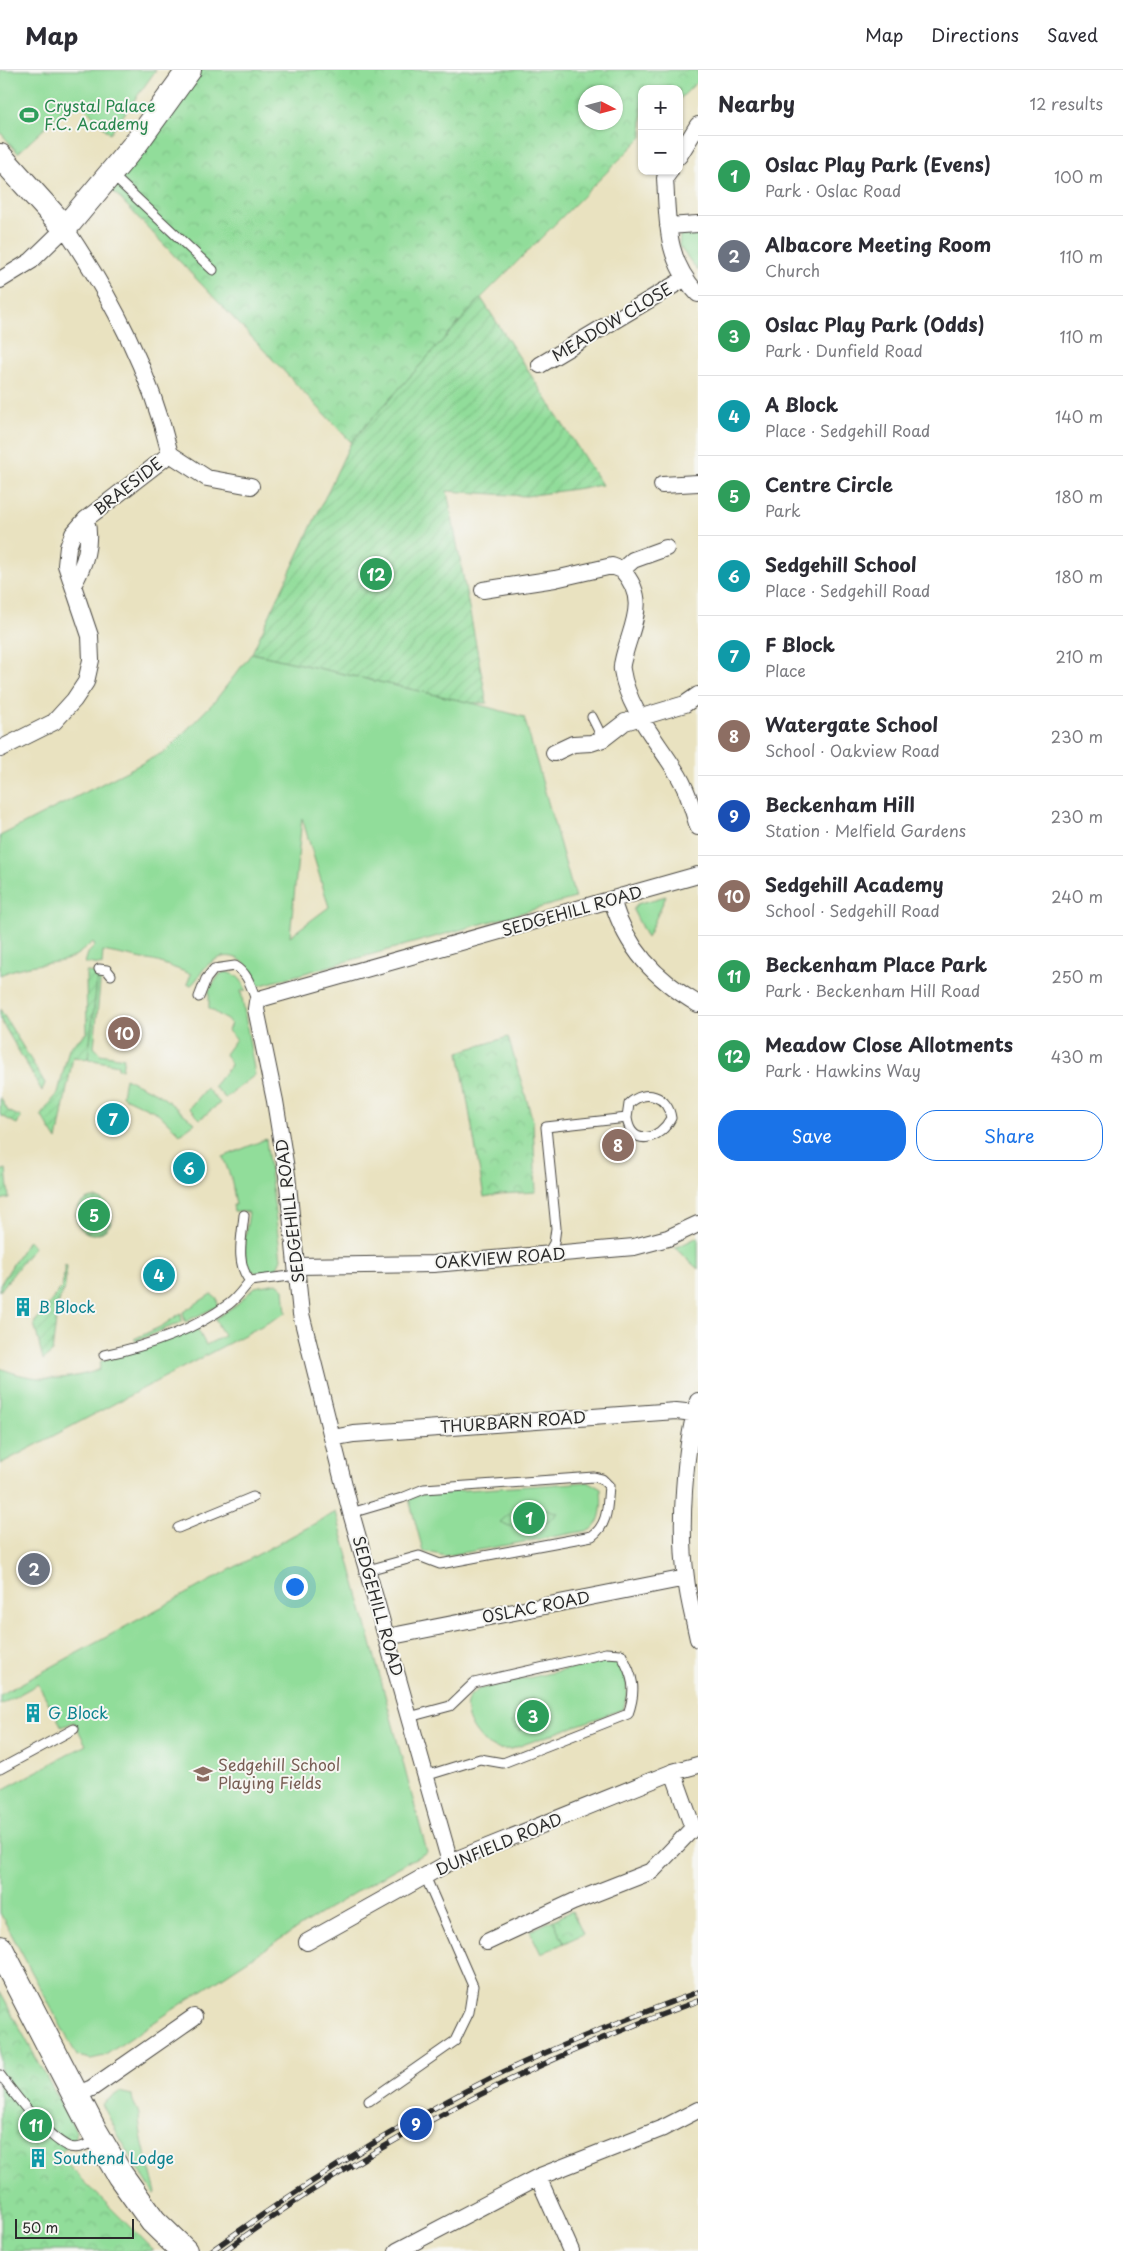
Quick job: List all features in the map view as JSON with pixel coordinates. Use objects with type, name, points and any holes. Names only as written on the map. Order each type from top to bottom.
[{"type":"main road","points":[[0,1949],[99,2139],[120,2175],[153,2221],[184,2251]]},
{"type":"street","points":[[2,275],[31,261],[65,228],[111,174],[190,70]]},
{"type":"street","points":[[683,149],[698,125]]},
{"type":"street","points":[[0,156],[65,228],[120,317],[156,401],[170,454],[207,478],[251,486]]},
{"type":"street","points":[[667,175],[665,178],[670,247],[684,279],[698,294]]},
{"type":"street","points":[[668,226],[698,224]]},
{"type":"street","name":"MEADOW CLOSE","points":[[540,365],[684,279]]},
{"type":"street","name":"BRAESIDE","points":[[0,749],[54,722],[74,700],[86,682],[91,660],[90,636],[73,585],[87,554],[90,533],[86,519],[170,454]]},
{"type":"street","points":[[662,485],[698,483]]},
{"type":"street","points":[[622,570],[633,560],[666,548]]},
{"type":"street","points":[[483,590],[555,579],[612,566],[622,570],[629,578],[637,606],[636,621],[627,644],[622,668],[627,691],[639,716],[685,788],[698,826]]},
{"type":"street","points":[[554,753],[573,744],[603,740],[625,722],[639,716],[647,716],[674,708],[698,695]]},
{"type":"street","name":"SEDGEHILL ROAD","points":[[450,1862],[351,1513],[301,1314],[285,1165],[275,1101],[256,1009],[257,1002],[263,998],[698,875]]},
{"type":"street","points":[[612,900],[628,941],[651,969],[675,990],[698,1004]]},
{"type":"street","name":"OAKVIEW ROAD","points":[[297,1270],[433,1264],[634,1247],[668,1238],[698,1224]]},
{"type":"street","points":[[696,1407],[684,1501],[686,1578],[698,1639]]},
{"type":"street","name":"THURBARN ROAD","points":[[332,1438],[354,1434],[656,1412],[696,1407]]},
{"type":"street","name":"OSLAC ROAD","points":[[387,1637],[686,1578]]},
{"type":"street","name":"DUNFIELD ROAD","points":[[307,1942],[450,1862],[673,1772],[698,1765]]},
{"type":"street","points":[[487,1942],[573,1902],[652,1871],[696,1832],[673,1772]]},
{"type":"street","points":[[76,2095],[92,2088],[194,2017]]},
{"type":"street","points":[[397,2251],[538,2177],[663,2128],[698,2110]]},
{"type":"street","points":[[538,2177],[571,2251]]},
{"type":"lane","points":[[111,174],[213,270]]},
{"type":"lane","points":[[592,717],[603,740]]},
{"type":"lane","points":[[199,997],[206,979],[214,969],[235,966],[243,971],[248,979],[257,1002]]},
{"type":"lane","points":[[99,969],[108,970],[111,975]]},
{"type":"lane","points":[[645,1095],[656,1096],[665,1101],[670,1110],[671,1118],[660,1134],[649,1138],[640,1137],[630,1129],[627,1118],[629,1104],[645,1095]]},
{"type":"lane","points":[[546,1255],[554,1243],[556,1228],[546,1127],[627,1118]]},
{"type":"lane","points":[[244,1215],[240,1265],[243,1273],[250,1281]]},
{"type":"lane","points":[[104,1355],[137,1348],[174,1334],[230,1303],[250,1281],[297,1270]]},
{"type":"lane","points":[[351,1513],[402,1498],[424,1489],[594,1477],[602,1480],[609,1486],[605,1521],[601,1530],[592,1536],[440,1564],[420,1556],[368,1570]]},
{"type":"lane","points":[[178,1528],[253,1496]]},
{"type":"lane","points":[[409,1717],[450,1706],[474,1683],[606,1653],[622,1654],[630,1669],[635,1695],[628,1714],[503,1763],[480,1758],[425,1776]]},
{"type":"lane","points":[[0,1769],[74,1729]]},
{"type":"lane","points":[[369,2102],[455,2041],[469,2012],[473,1986],[425,1876]]},
{"type":"lane","points":[[0,2075],[37,2121],[68,2146],[81,2148],[99,2139]]},
{"type":"green space","name":"Crystal Palace F.C. Academy","points":[[0,70],[156,70],[110,134],[77,98],[18,153],[0,132]]},
{"type":"green space","points":[[199,70],[698,70],[698,81],[683,96],[683,85],[638,85],[638,141],[481,298],[351,442],[113,191]]},
{"type":"green space","points":[[693,231],[698,233],[698,271],[679,246],[680,235]]},
{"type":"green space","points":[[481,298],[602,485],[526,496],[447,491],[487,703],[472,703],[252,653],[351,442]]},
{"type":"green space","points":[[252,653],[472,703],[524,717],[575,898],[258,986],[251,970],[246,964],[233,957],[217,959],[209,964],[191,985],[187,984],[191,974],[158,962],[103,951],[102,965],[85,963],[88,953],[95,946],[93,942],[66,960],[23,967],[0,975],[0,836],[166,751],[214,702]],"holes":[[[302,818],[329,907],[290,936]]]},
{"type":"green space","points":[[666,896],[647,938],[633,910],[637,904]]},
{"type":"green space","points":[[86,972],[98,973],[88,1059],[73,1057],[57,1140],[41,1115],[58,1093],[69,1048],[87,1032]]},
{"type":"green space","points":[[226,972],[239,978],[246,990],[241,991],[255,1075],[225,1098],[214,1086],[231,1065],[225,1054],[236,1039],[228,1031],[231,1023],[209,1008],[209,990],[220,974]]},
{"type":"green space","points":[[98,973],[101,973],[94,1047],[100,1054],[124,1058],[122,1069],[118,1069],[118,1065],[88,1059]]},
{"type":"green space","points":[[0,1009],[45,1083],[42,1091],[0,1019]]},
{"type":"green space","points":[[508,1037],[533,1121],[536,1192],[484,1197],[459,1052]]},
{"type":"green space","points":[[125,1078],[160,1095],[195,1123],[180,1134],[158,1113],[122,1096]]},
{"type":"green space","points":[[206,1088],[220,1103],[200,1119],[189,1108]]},
{"type":"green space","points":[[0,1097],[8,1111],[21,1117],[17,1124],[0,1115]]},
{"type":"green space","points":[[266,1139],[281,1259],[276,1270],[257,1273],[247,1263],[245,1255],[245,1237],[249,1212],[234,1211],[233,1205],[236,1205],[231,1178],[223,1157]]},
{"type":"green space","points":[[6,1169],[9,1198],[0,1200],[0,1171]]},
{"type":"green space","points":[[94,1198],[106,1204],[112,1216],[106,1228],[94,1234],[82,1228],[76,1216],[82,1204]]},
{"type":"green space","points":[[698,1237],[698,1269],[675,1248]]},
{"type":"green space","points":[[28,1240],[34,1247],[0,1291],[0,1285]]},
{"type":"green space","points":[[65,1265],[67,1266],[65,1286],[58,1304],[52,1353],[43,1360],[34,1323],[62,1287]]},
{"type":"green space","points":[[277,1283],[284,1289],[286,1313],[0,1464],[0,1368],[12,1373],[37,1378],[61,1378],[86,1374],[99,1370],[101,1361],[197,1328],[206,1345],[224,1336],[215,1319],[236,1305],[255,1287]]},
{"type":"green space","points":[[211,1294],[217,1299],[218,1306],[185,1322],[183,1312]]},
{"type":"green space","points":[[181,1313],[182,1322],[136,1341],[134,1339],[162,1326]]},
{"type":"green space","points":[[589,1482],[601,1489],[600,1517],[591,1530],[445,1556],[423,1551],[409,1499],[422,1493]]},
{"type":"green space","points":[[535,1505],[558,1513],[538,1527],[523,1529],[500,1522],[514,1510]]},
{"type":"green space","name":"Sedgehill School Playing Fields","points":[[336,1512],[427,1852],[371,1883],[316,1917],[104,2056],[91,2059],[77,2056],[0,1913],[0,1791],[86,1745],[74,1722],[62,1727],[38,1684],[0,1705],[0,1695]]},
{"type":"green space","points":[[613,1659],[625,1675],[627,1689],[623,1709],[511,1749],[498,1749],[489,1745],[477,1734],[468,1719],[467,1703],[470,1696],[479,1689]]},
{"type":"green space","points":[[534,1699],[538,1705],[550,1710],[552,1719],[548,1724],[529,1723],[519,1731],[512,1723],[519,1711],[519,1704],[523,1700]]},
{"type":"green space","points":[[572,1911],[583,1934],[564,1943],[553,1920]]},
{"type":"green space","points":[[553,1920],[564,1943],[541,1954],[530,1931]]},
{"type":"green space","points":[[0,1992],[76,2131],[74,2140],[58,2155],[154,2251],[0,2251]]},
{"type":"green space","points":[[119,2092],[132,2095],[139,2113],[143,2145],[156,2193],[154,2194],[121,2140],[102,2104]]},
{"type":"railway","points":[[211,2251],[314,2180],[385,2136],[458,2095],[545,2053],[698,1992]]},
{"type":"railway","points":[[224,2251],[279,2212],[335,2176],[393,2141],[452,2109],[573,2051],[698,2001]]},
{"type":"place","name":"Crystal Palace F.C. Academy","points":[[29,115]]},
{"type":"place","name":"Meadow Close Allotments","points":[[376,574]]},
{"type":"place","name":"Sedgehill Academy","points":[[124,1033]]},
{"type":"place","name":"F Block","points":[[113,1119]]},
{"type":"place","name":"Watergate School","points":[[618,1145]]},
{"type":"place","name":"Sedgehill School","points":[[189,1168]]},
{"type":"place","name":"Centre Circle","points":[[94,1215]]},
{"type":"place","name":"A Block","points":[[159,1275]]},
{"type":"place","name":"B Block","points":[[23,1307]]},
{"type":"place","name":"Oslac Play Park (Evens)","points":[[529,1518]]},
{"type":"place","name":"Albacore Meeting Room","points":[[34,1569]]},
{"type":"place","name":"G Block","points":[[33,1713]]},
{"type":"place","name":"Oslac Play Park (Odds)","points":[[533,1716]]},
{"type":"place","name":"Sedgehill School Playing Fields","points":[[203,1774]]},
{"type":"place","name":"Beckenham Hill","points":[[416,2124]]},
{"type":"place","name":"Beckenham Place Park","points":[[36,2125]]},
{"type":"place","name":"Southend Lodge","points":[[38,2158]]}]
